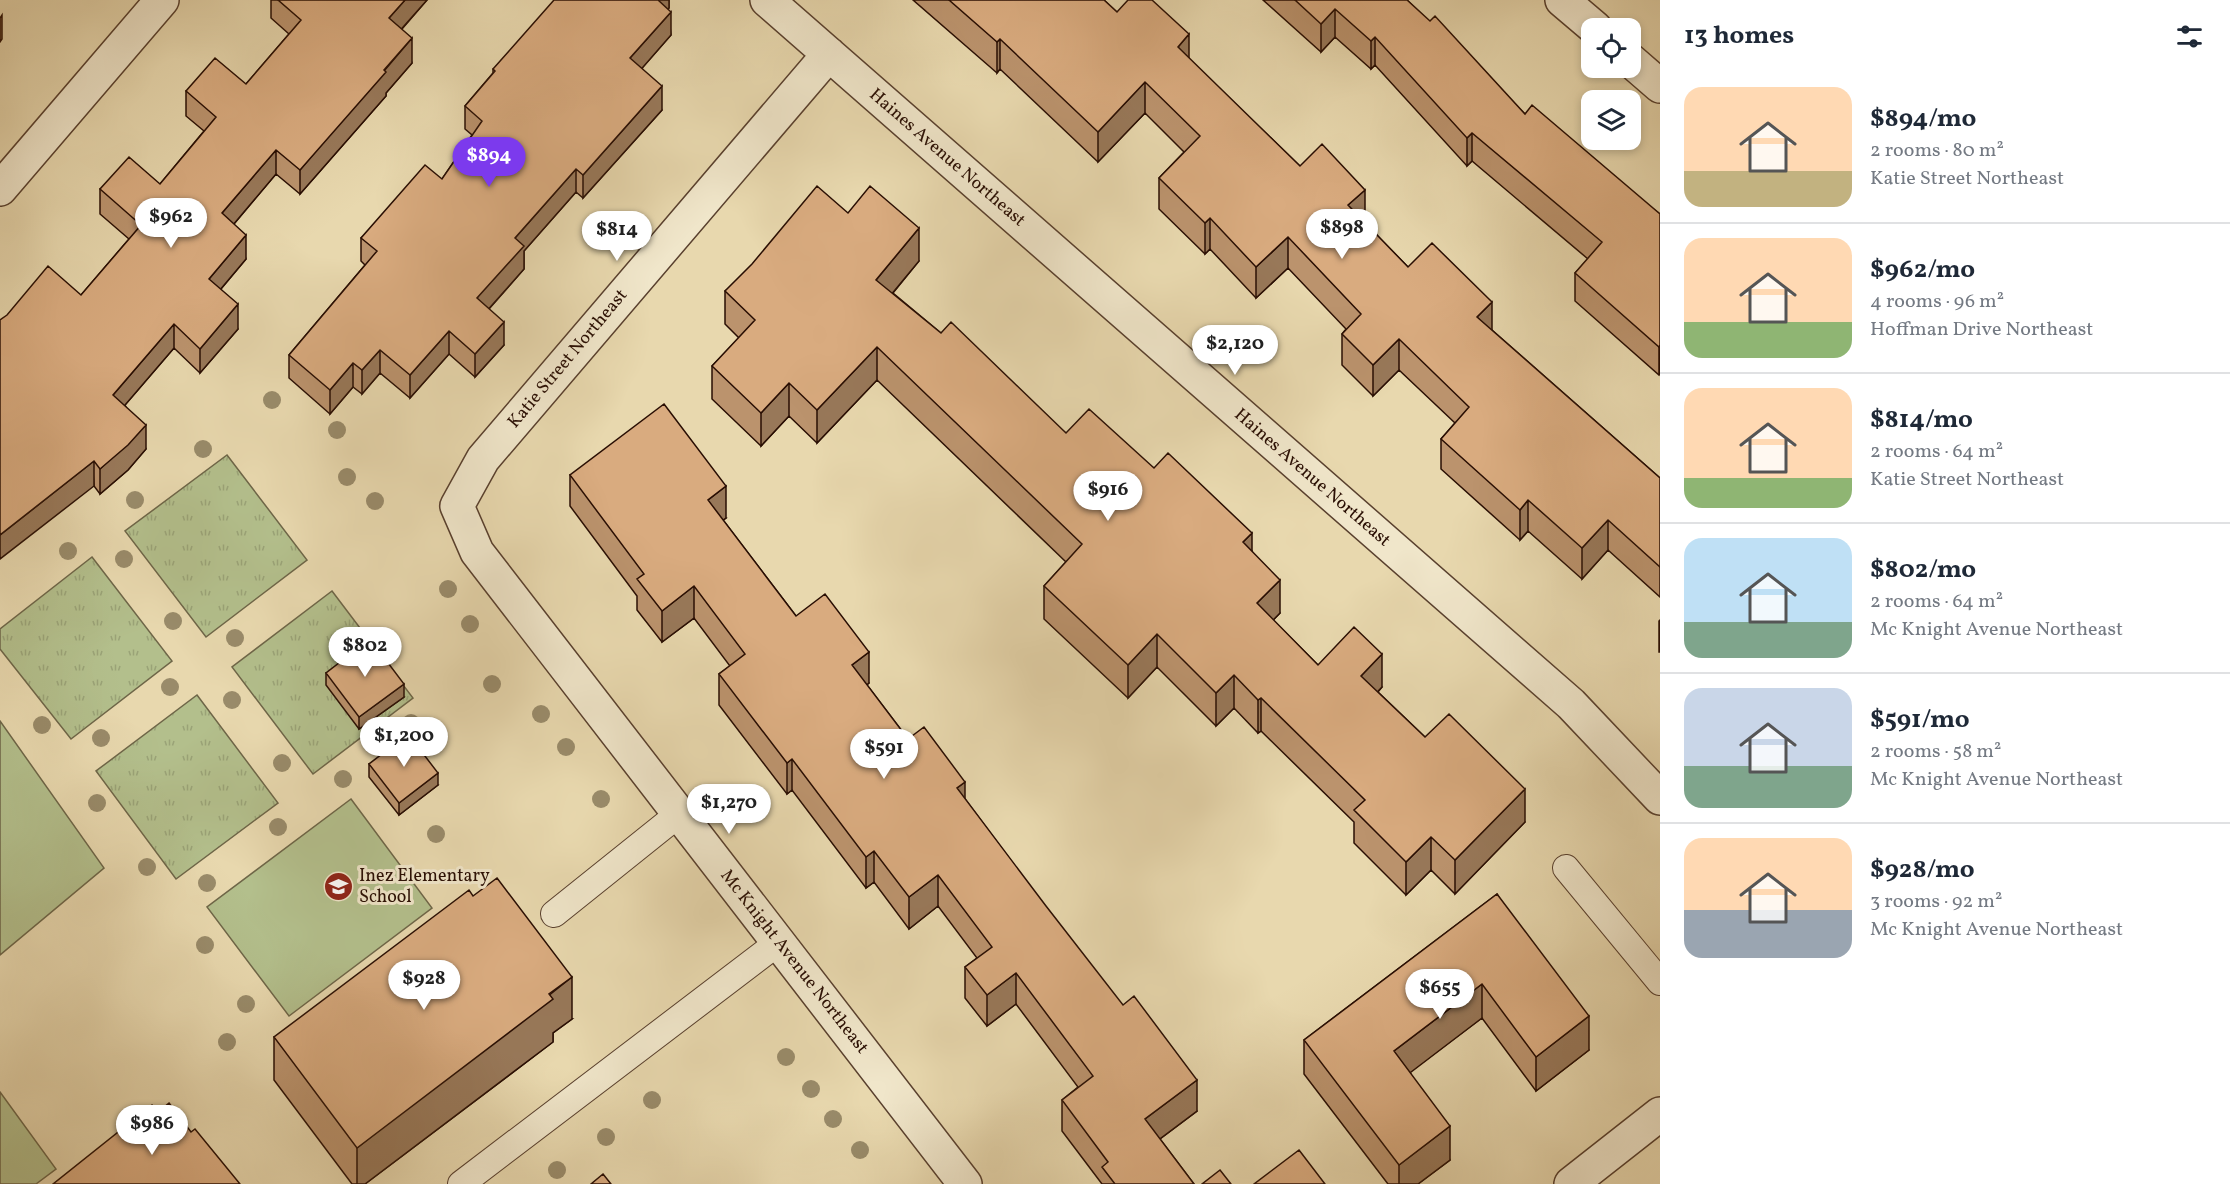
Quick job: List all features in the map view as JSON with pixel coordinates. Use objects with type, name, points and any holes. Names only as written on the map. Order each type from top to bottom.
[{"type":"street","points":[[0,189],[162,0]]},
{"type":"street","name":"Haines Avenue Northeast","points":[[767,0],[1571,704],[1660,798]]},
{"type":"street","points":[[1562,0],[1583,18]]},
{"type":"street","name":"Katie Street Northeast","points":[[457,506],[483,459],[829,54]]},
{"type":"street","points":[[1641,70],[1660,86]]},
{"type":"street","name":"Mc Knight Avenue Northeast","points":[[457,506],[477,552],[965,1184]]},
{"type":"street","points":[[1571,1184],[1660,1114]]},
{"type":"lane","points":[[554,914],[680,813]]},
{"type":"lane","points":[[1566,868],[1660,982]]},
{"type":"lane","points":[[461,1184],[779,942]]},
{"type":"green space","points":[[227,455],[307,560],[206,637],[125,531]]},
{"type":"green space","points":[[92,557],[172,661],[71,739],[0,649],[0,629]]},
{"type":"green space","points":[[332,591],[413,698],[313,774],[232,667]]},
{"type":"green space","points":[[197,695],[278,803],[176,879],[96,771]]},
{"type":"green space","points":[[0,721],[104,868],[0,955]]},
{"type":"green space","points":[[351,799],[432,908],[289,1016],[207,907]]},
{"type":"green space","points":[[0,1092],[56,1169],[36,1184],[0,1184]]},
{"type":"building","points":[[278,0],[405,0],[389,18],[412,38],[384,70],[386,72],[300,170],[276,150],[222,213],[246,235],[209,279],[238,304],[200,349],[174,324],[113,395],[146,425],[128,445],[100,469],[94,461],[0,535],[0,320],[7,315],[48,266],[81,295],[141,225],[100,189],[129,157],[160,184],[216,117],[186,91],[215,58],[246,84],[301,20]]},
{"type":"building","points":[[554,0],[658,0],[671,12],[630,58],[662,86],[583,175],[576,169],[515,238],[524,246],[477,298],[504,322],[475,354],[449,331],[410,375],[380,350],[362,370],[353,363],[330,390],[289,355],[377,251],[361,238],[425,165],[442,179],[482,121],[465,106],[495,71],[493,69]]},
{"type":"building","points":[[949,0],[1104,0],[1117,12],[1128,0],[1152,0],[1189,34],[1178,47],[1300,166],[1322,144],[1365,190],[1348,205],[1408,267],[1432,243],[1492,302],[1477,317],[1660,478],[1660,567],[1608,520],[1582,548],[1528,500],[1520,510],[1441,439],[1469,407],[1399,339],[1373,365],[1342,334],[1361,314],[1288,237],[1256,267],[1210,218],[1205,223],[1159,178],[1200,136],[1145,82],[1098,132],[1000,39],[997,42]]},
{"type":"building","points":[[1295,0],[1407,0],[1430,21],[1435,16],[1525,114],[1532,105],[1581,147],[1581,150],[1585,150],[1660,214],[1659,347],[1575,273],[1602,242],[1472,133],[1467,138],[1375,37],[1371,41],[1335,9],[1321,24]]},
{"type":"building","points":[[817,186],[848,213],[870,186],[919,228],[876,280],[941,333],[951,322],[1066,433],[1089,409],[1154,468],[1168,453],[1252,533],[1243,542],[1280,580],[1257,603],[1318,665],[1354,627],[1382,654],[1361,676],[1425,737],[1449,714],[1525,789],[1455,860],[1431,837],[1406,862],[1354,810],[1365,800],[1261,698],[1258,700],[1234,675],[1216,693],[1157,634],[1128,665],[1044,586],[1082,544],[877,347],[817,410],[789,383],[761,413],[712,366],[755,320],[725,291],[752,264]]},
{"type":"building","points":[[664,404],[726,486],[708,500],[796,616],[825,594],[869,652],[852,665],[908,739],[924,727],[965,782],[957,788],[1046,906],[1123,1005],[1134,996],[1197,1080],[1145,1119],[1194,1184],[1115,1184],[1102,1167],[1108,1162],[1062,1100],[1093,1076],[1016,973],[987,995],[965,967],[992,947],[938,875],[909,897],[874,851],[866,857],[792,759],[787,763],[719,674],[745,654],[694,586],[662,611],[637,579],[644,574],[570,475]]},
{"type":"building","points":[[370,639],[404,684],[359,717],[326,673]]},
{"type":"building","points":[[408,734],[438,773],[399,803],[369,764]]},
{"type":"building","points":[[497,878],[572,977],[549,994],[553,999],[357,1148],[274,1037],[469,890],[473,896]]},
{"type":"building","points":[[1497,894],[1589,1016],[1536,1057],[1482,984],[1394,1051],[1450,1126],[1399,1165],[1304,1040]]},
{"type":"building","points":[[169,1103],[191,1132],[195,1129],[240,1184],[53,1184],[152,1105],[158,1112]]},
{"type":"building","points":[[1299,1150],[1325,1184],[1254,1184]]},
{"type":"building","points":[[1220,1170],[1231,1184],[1202,1184]]},
{"type":"building","points":[[603,1174],[611,1184],[591,1184]]},
{"type":"place","name":"Inez Elementary School","points":[[338,886]]}]
